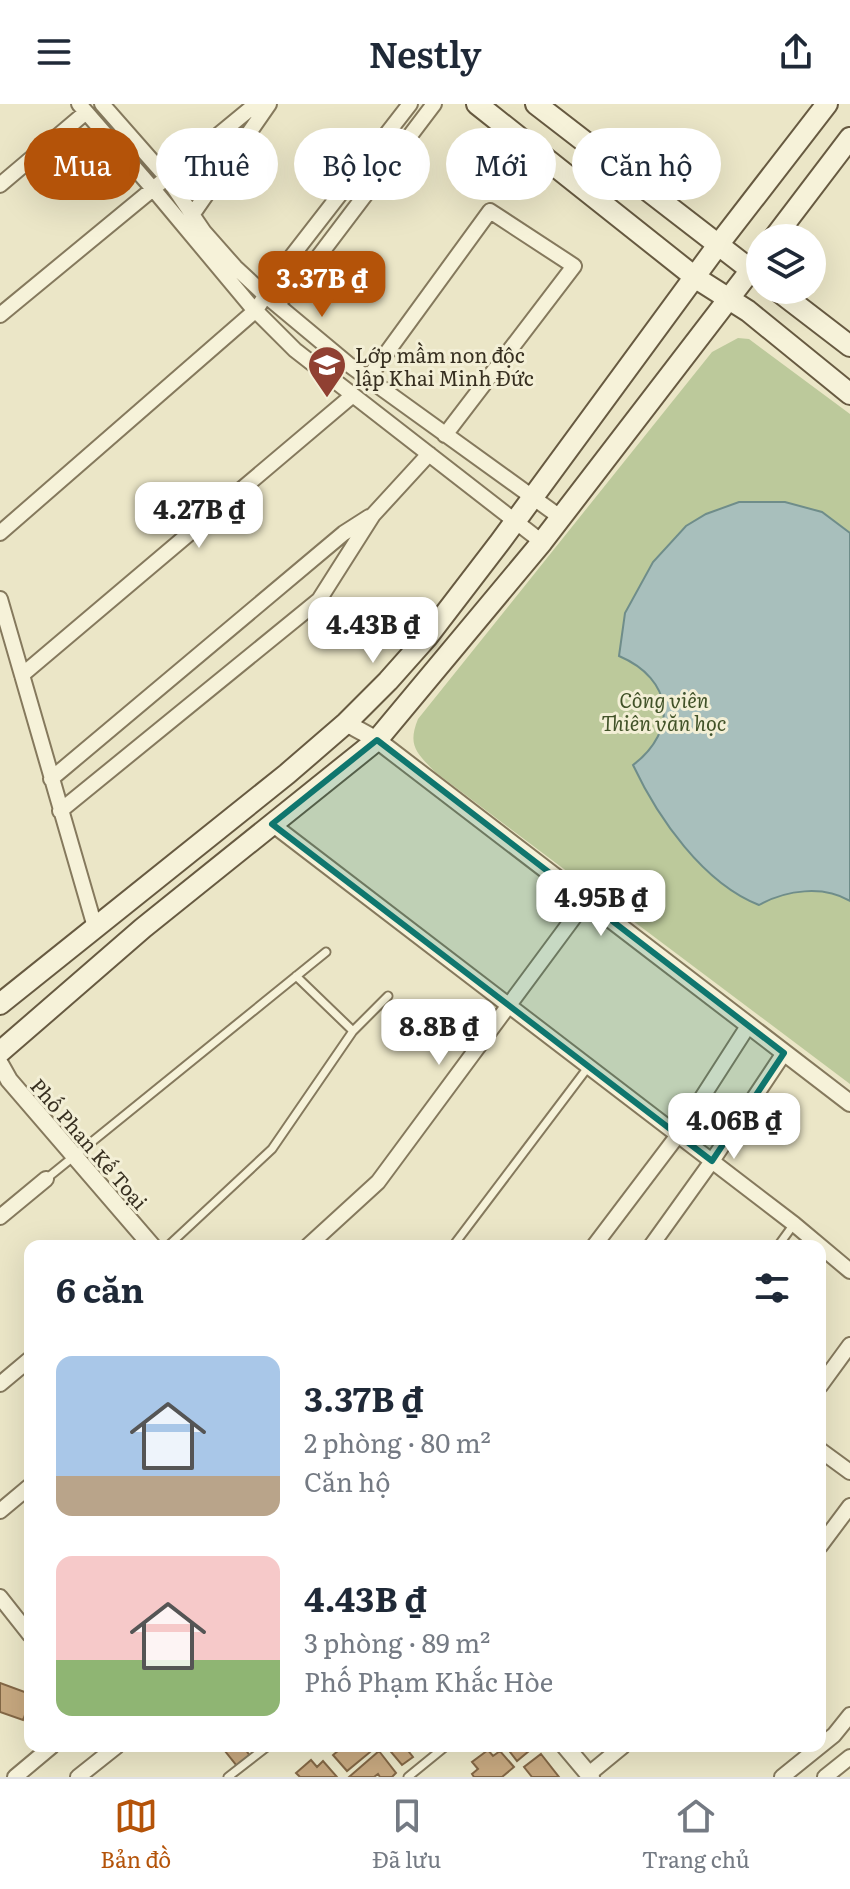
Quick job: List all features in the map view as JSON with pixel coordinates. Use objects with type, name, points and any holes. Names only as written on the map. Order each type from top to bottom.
[{"type":"main road","points":[[477,104],[696,278],[730,300],[850,394]]},
{"type":"main road","points":[[536,104],[718,245],[746,262]]},
{"type":"main road","points":[[0,1004],[346,723],[428,636],[718,245],[827,104]]},
{"type":"main road","points":[[785,224],[850,138]]},
{"type":"main road","points":[[0,1052],[143,928],[377,740],[542,542],[746,282]]},
{"type":"main road","points":[[795,304],[850,346]]},
{"type":"street","points":[[102,104],[156,165]]},
{"type":"street","points":[[228,128],[256,104]]},
{"type":"street","points":[[192,215],[269,104]]},
{"type":"street","points":[[0,533],[256,310],[264,294],[410,104]]},
{"type":"street","points":[[277,304],[300,281],[434,104]]},
{"type":"street","points":[[0,185],[82,109],[256,310],[295,350],[542,542]]},
{"type":"street","points":[[0,315],[154,190]]},
{"type":"street","points":[[182,200],[235,267],[326,346],[560,517]]},
{"type":"street","points":[[369,377],[490,211],[574,266],[445,435]]},
{"type":"street","points":[[22,675],[353,395]]},
{"type":"street","points":[[60,811],[319,600],[373,515],[429,454]]},
{"type":"street","points":[[51,779],[344,533],[373,515]]},
{"type":"street","points":[[0,599],[95,927]]},
{"type":"street","points":[[346,723],[377,740],[850,1103]]},
{"type":"street","points":[[272,824],[813,1240]]},
{"type":"street","points":[[315,1240],[378,1182],[586,901]]},
{"type":"street","points":[[599,1240],[678,1135],[748,1026]]},
{"type":"street","points":[[655,1240],[784,1053]]},
{"type":"street","name":"Phố Phan Kế Toại","points":[[0,1064],[9,1080],[147,1240]]},
{"type":"street","points":[[0,1217],[46,1179]]},
{"type":"street","points":[[826,1251],[850,1271]]},
{"type":"street","points":[[826,1378],[850,1345]]},
{"type":"street","points":[[0,1384],[24,1364]]},
{"type":"street","points":[[826,1454],[850,1472]]},
{"type":"street","points":[[0,1511],[24,1491]]},
{"type":"street","points":[[826,1538],[850,1506]]},
{"type":"street","points":[[0,1597],[24,1627]]},
{"type":"street","points":[[826,1741],[850,1715]]},
{"type":"street","points":[[15,1777],[45,1752]]},
{"type":"street","points":[[78,1777],[109,1752]]},
{"type":"street","points":[[570,1752],[589,1776],[616,1752]]},
{"type":"street","points":[[782,1777],[813,1752]]},
{"type":"street","points":[[825,1777],[850,1757]]},
{"type":"lane","points":[[256,310],[277,304]]},
{"type":"lane","points":[[46,1179],[326,952]]},
{"type":"lane","points":[[296,976],[353,1031]]},
{"type":"lane","points":[[174,1240],[272,1149],[353,1031],[388,996]]},
{"type":"lane","points":[[458,1240],[589,1066]]},
{"type":"lane","points":[[782,1240],[794,1224]]},
{"type":"lane","points":[[228,1777],[260,1752]]},
{"type":"lane","points":[[408,1777],[439,1752]]},
{"type":"highlighted area","points":[[377,740],[784,1053],[712,1161],[272,824]]},
{"type":"green space","name":"Công viên Thiên văn học","points":[[738,338],[749,339],[850,414],[850,1084],[435,772],[419,754],[414,743],[418,719],[712,352]]},
{"type":"water","points":[[739,502],[785,502],[822,512],[850,533],[850,901],[828,893],[804,891],[759,905],[739,895],[719,881],[684,847],[655,806],[633,765],[658,736],[664,706],[650,678],[619,656],[625,613],[653,562],[686,526],[706,514]]},
{"type":"building","points":[[0,1683],[24,1692],[23,1720],[0,1712]]},
{"type":"building","points":[[226,1752],[247,1752],[250,1756],[237,1766]]},
{"type":"building","points":[[337,1752],[370,1752],[347,1771],[333,1755]]},
{"type":"building","points":[[378,1752],[396,1773],[392,1777],[380,1777],[378,1774],[374,1777],[349,1777]]},
{"type":"building","points":[[391,1752],[409,1752],[413,1757],[402,1765]]},
{"type":"building","points":[[485,1752],[493,1756],[501,1752],[514,1767],[502,1777],[474,1777],[472,1774],[478,1769],[472,1762]]},
{"type":"building","points":[[510,1752],[528,1752],[517,1761]]},
{"type":"building","points":[[541,1754],[559,1777],[532,1777],[524,1767]]},
{"type":"building","points":[[311,1760],[317,1767],[323,1761],[337,1777],[300,1777],[296,1773]]},
{"type":"place","name":"Lớp mầm non độc lập Khai Minh Đức","points":[[327,399]]}]
